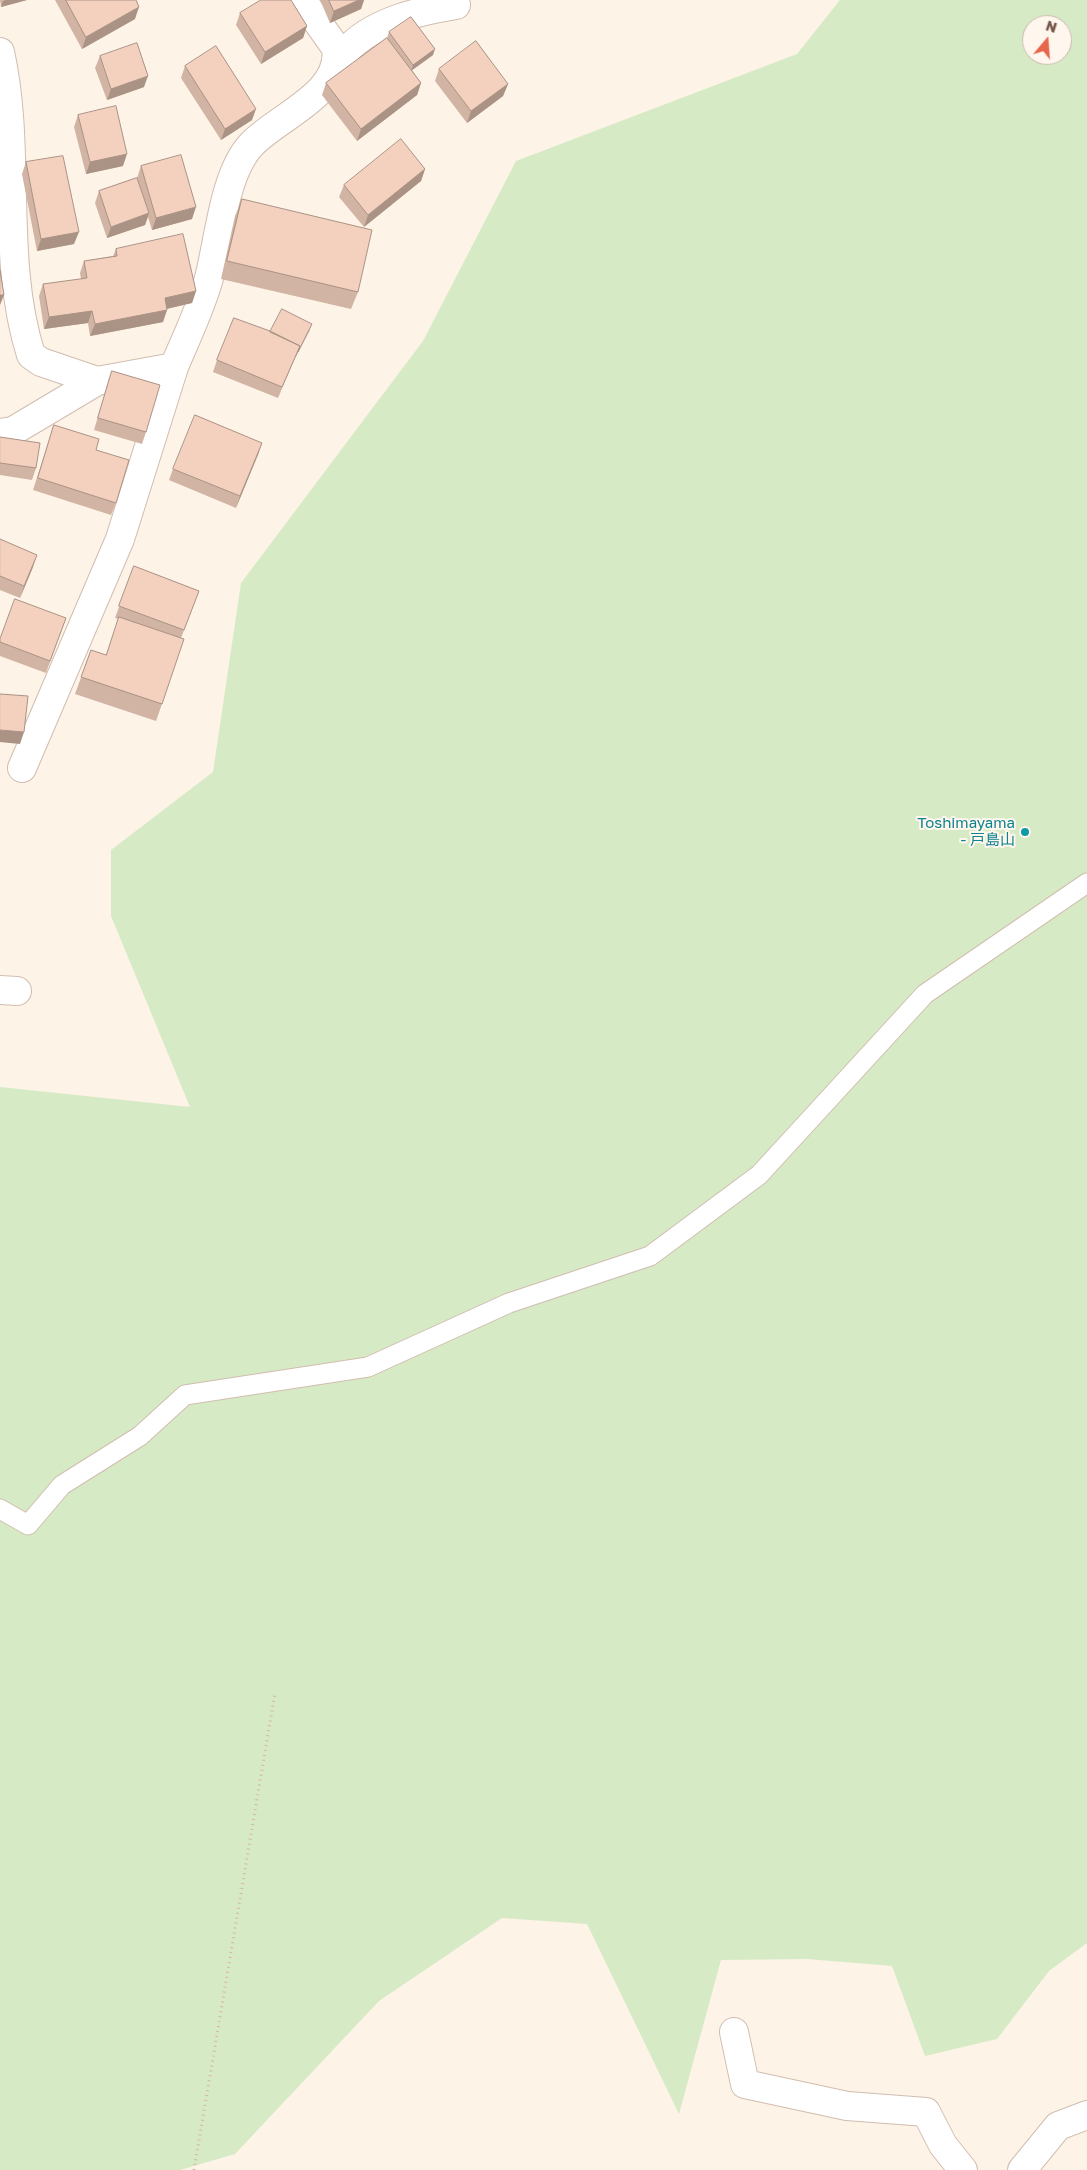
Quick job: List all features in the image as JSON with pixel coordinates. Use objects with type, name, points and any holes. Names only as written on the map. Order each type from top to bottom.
[{"type":"street","points":[[302,0],[336,48],[337,57],[334,71]]},
{"type":"street","points":[[22,768],[120,539],[174,366],[208,280],[232,180],[239,161],[251,145],[324,87],[351,46],[386,24],[416,12],[456,5]]},
{"type":"street","points":[[0,52],[7,82],[12,237],[16,276],[31,356],[41,362],[97,380]]},
{"type":"street","points":[[0,433],[13,430],[97,380],[174,366]]},
{"type":"street","points":[[734,2032],[745,2084],[847,2106],[926,2112],[943,2145],[963,2170]]},
{"type":"street","points":[[1022,2170],[1058,2126],[1087,2116]]},
{"type":"lane","points":[[0,1509],[28,1525],[62,1485],[140,1436],[185,1395],[368,1367],[509,1304],[650,1256],[759,1175],[925,994],[1087,883]]},
{"type":"path","points":[[194,2170],[275,1693]]},
{"type":"green space","points":[[840,0],[1087,0],[1087,1943],[1049,1971],[997,2039],[925,2056],[892,1966],[807,1959],[721,1960],[679,2114],[587,1924],[502,1918],[379,2001],[235,2154],[180,2170],[0,2170],[0,1087],[190,1107],[111,916],[111,850],[213,772],[241,583],[423,341],[516,161],[797,54]]},
{"type":"building","points":[[66,0],[136,0],[139,7],[86,37]]},
{"type":"building","points":[[261,0],[291,0],[307,26],[265,52],[240,13]]},
{"type":"building","points":[[329,0],[359,0],[334,11]]},
{"type":"building","points":[[411,17],[435,49],[413,65],[389,32]]},
{"type":"building","points":[[387,38],[421,83],[361,129],[326,83]]},
{"type":"building","points":[[476,41],[508,84],[471,111],[439,69]]},
{"type":"building","points":[[137,43],[148,76],[111,89],[100,56]]},
{"type":"building","points":[[216,46],[256,109],[225,129],[185,66]]},
{"type":"building","points":[[116,106],[127,154],[90,162],[78,115]]},
{"type":"building","points":[[401,139],[425,169],[368,215],[344,185]]},
{"type":"building","points":[[181,155],[196,207],[156,218],[141,166]]},
{"type":"building","points":[[63,156],[79,232],[41,239],[26,162]]},
{"type":"building","points":[[137,178],[149,213],[111,227],[99,191]]},
{"type":"building","points":[[242,199],[372,230],[358,292],[227,261]]},
{"type":"building","points":[[183,234],[196,291],[165,298],[167,310],[95,324],[92,311],[49,317],[43,284],[87,278],[84,261],[117,256],[116,249]]},
{"type":"building","points":[[0,270],[4,295],[0,295]]},
{"type":"building","points":[[282,309],[312,324],[298,352],[300,346],[270,332]]},
{"type":"building","points":[[234,318],[270,331],[300,346],[282,387],[217,360]]},
{"type":"building","points":[[112,371],[160,385],[146,432],[98,418]]},
{"type":"building","points":[[195,415],[262,443],[240,496],[173,469]]},
{"type":"building","points":[[54,425],[99,439],[96,450],[129,460],[116,503],[38,478]]},
{"type":"building","points":[[0,437],[40,443],[36,468],[0,463]]},
{"type":"building","points":[[0,539],[37,555],[24,586],[0,576]]},
{"type":"building","points":[[134,566],[199,591],[184,630],[119,606]]},
{"type":"building","points":[[15,599],[66,618],[50,661],[0,642]]},
{"type":"building","points":[[119,617],[184,639],[162,704],[81,677],[91,650],[106,655]]},
{"type":"building","points":[[0,694],[28,696],[24,732],[0,730]]},
{"type":"place","name":"Toshimayama - 戸島山","points":[[1025,832]]}]
